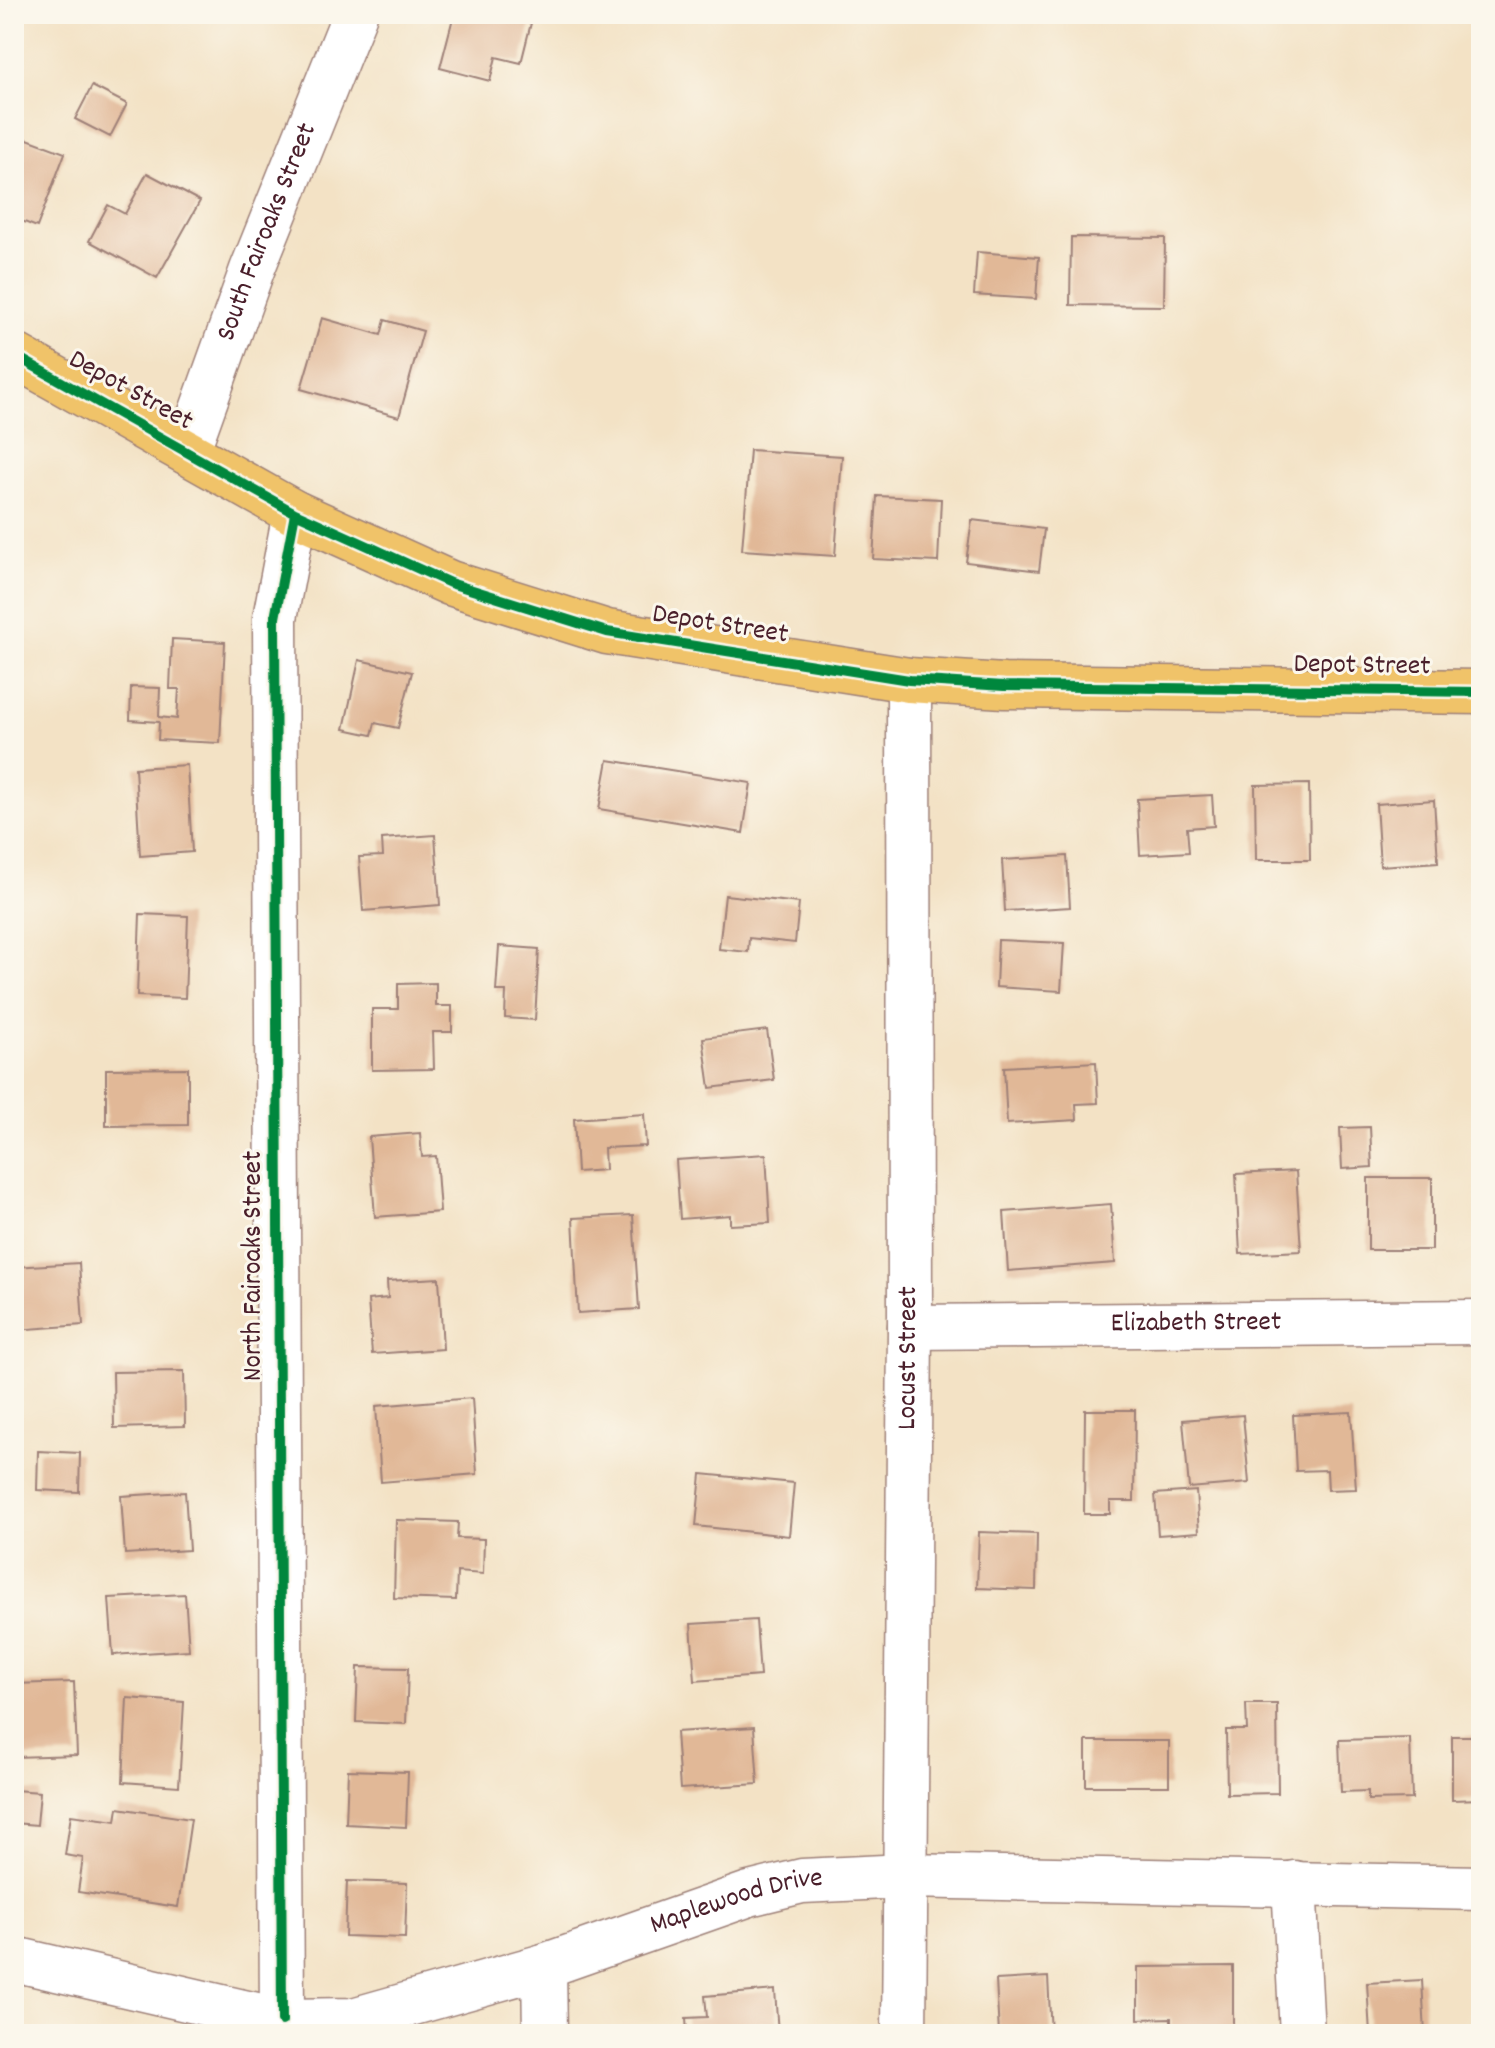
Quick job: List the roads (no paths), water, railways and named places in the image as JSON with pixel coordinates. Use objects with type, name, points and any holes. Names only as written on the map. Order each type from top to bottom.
[{"type":"main road","name":"Depot Street","points":[[14,355],[295,513],[450,583],[607,632],[909,680],[1004,686],[1481,692]]},
{"type":"street","name":"South Fairoaks Street","points":[[187,452],[252,270],[355,14]]},
{"type":"street","name":"North Fairoaks Street","points":[[282,2021],[275,618],[295,513]]},
{"type":"street","name":"Locust Street","points":[[904,2034],[910,1327],[909,680]]},
{"type":"street","name":"Elizabeth Street","points":[[910,1327],[1481,1322]]},
{"type":"street","name":"Maplewood Drive","points":[[14,1959],[282,2021],[353,2020],[544,1966],[749,1894],[802,1881],[905,1876],[1481,1888]]},
{"type":"street","points":[[1294,1883],[1302,2034]]},
{"type":"street","points":[[544,1966],[545,2034]]}]
